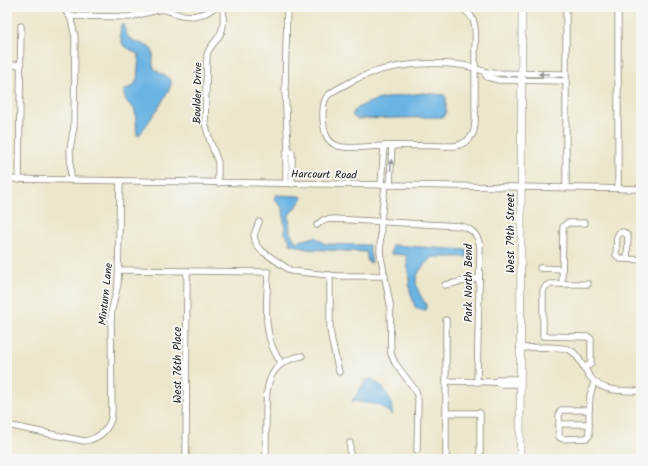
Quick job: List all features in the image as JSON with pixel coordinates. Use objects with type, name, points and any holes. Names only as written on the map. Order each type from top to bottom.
[{"type":"main road","name":"West 79th Street","points":[[520,459],[522,7]]},
{"type":"street","points":[[63,7],[70,16],[75,37],[74,126],[70,149],[71,180]]},
{"type":"street","points":[[70,16],[129,17],[162,9],[182,15],[193,16],[206,13],[216,7]]},
{"type":"street","name":"Boulder Drive","points":[[218,182],[218,162],[208,137],[205,118],[207,56],[210,48],[220,36],[222,30],[223,7]]},
{"type":"street","points":[[287,7],[285,89],[288,150],[292,153],[289,184]]},
{"type":"street","points":[[457,7],[465,10],[470,15],[475,27],[475,70],[475,126],[473,134],[468,140],[461,145],[454,146],[340,147],[333,144],[328,139],[324,126],[323,107],[328,95],[364,75],[382,70],[418,65],[460,65],[475,70],[484,72],[487,77],[493,79],[566,74]]},
{"type":"street","points":[[566,7],[566,188]]},
{"type":"street","points":[[618,7],[618,188]]},
{"type":"street","points":[[19,180],[21,26]]},
{"type":"street","points":[[7,65],[21,65]]},
{"type":"street","points":[[522,77],[565,81]]},
{"type":"street","points":[[384,146],[385,185]]},
{"type":"street","points":[[392,146],[385,185],[381,222],[380,252],[391,311],[391,356],[395,364],[413,386],[418,396],[417,450]]},
{"type":"street","name":"Harcourt Road","points":[[7,179],[641,189]]},
{"type":"street","name":"Minturn Lane","points":[[7,425],[82,440],[94,439],[105,431],[110,424],[112,415],[111,320],[118,284],[119,270],[120,181]]},
{"type":"street","name":"Park North Bend","points":[[317,225],[321,221],[328,219],[460,226],[469,228],[479,241],[477,382]]},
{"type":"street","points":[[259,222],[256,228],[255,240],[257,246],[262,251],[291,270],[330,275],[385,276]]},
{"type":"street","points":[[562,284],[563,227],[567,223],[585,223]]},
{"type":"street","points":[[627,259],[627,235],[624,232],[620,232],[617,237],[616,255],[620,259],[641,260]]},
{"type":"street","points":[[540,268],[562,268]]},
{"type":"street","points":[[119,270],[268,272],[268,334],[274,352],[282,364]]},
{"type":"street","name":"West 76th Place","points":[[186,459],[187,271]]},
{"type":"street","points":[[330,275],[330,329],[332,346],[339,372]]},
{"type":"street","points":[[445,284],[479,278]]},
{"type":"street","points":[[584,368],[591,364],[591,339],[589,337],[543,336],[543,290],[549,284],[588,284]]},
{"type":"street","points":[[446,320],[446,459]]},
{"type":"street","points":[[520,348],[566,349],[578,357],[594,382],[601,387],[612,390],[641,391]]},
{"type":"street","points":[[266,459],[266,389],[272,374],[282,364],[293,358],[302,356]]},
{"type":"street","points":[[446,381],[495,382],[501,384],[520,381]]},
{"type":"street","points":[[589,410],[561,410],[559,413],[559,436],[561,438],[578,439],[586,439],[588,437],[590,396],[594,382]]},
{"type":"street","points":[[447,413],[480,413],[480,459]]},
{"type":"street","points":[[559,424],[589,424]]},
{"type":"street","points":[[350,443],[350,459]]},
{"type":"water","points":[[121,24],[125,25],[126,32],[131,39],[144,44],[152,50],[154,68],[171,82],[168,92],[139,135],[137,135],[135,110],[124,97],[124,90],[133,86],[137,80],[139,55],[123,45],[120,35]]},
{"type":"water","points":[[424,93],[444,95],[446,97],[446,113],[443,117],[357,119],[352,115],[356,109],[373,101],[396,96]]},
{"type":"water","points":[[276,195],[300,196],[303,198],[289,215],[290,232],[296,242],[315,237],[325,244],[369,245],[372,263],[368,262],[366,252],[307,249],[290,244],[285,233],[283,209],[274,198]]},
{"type":"water","points":[[392,245],[467,250],[467,257],[432,257],[423,266],[416,280],[419,293],[426,304],[426,310],[420,310],[415,307],[410,291],[406,255],[391,254]]},
{"type":"water","points":[[371,379],[380,384],[387,394],[391,404],[392,415],[379,405],[352,401],[366,380]]}]
